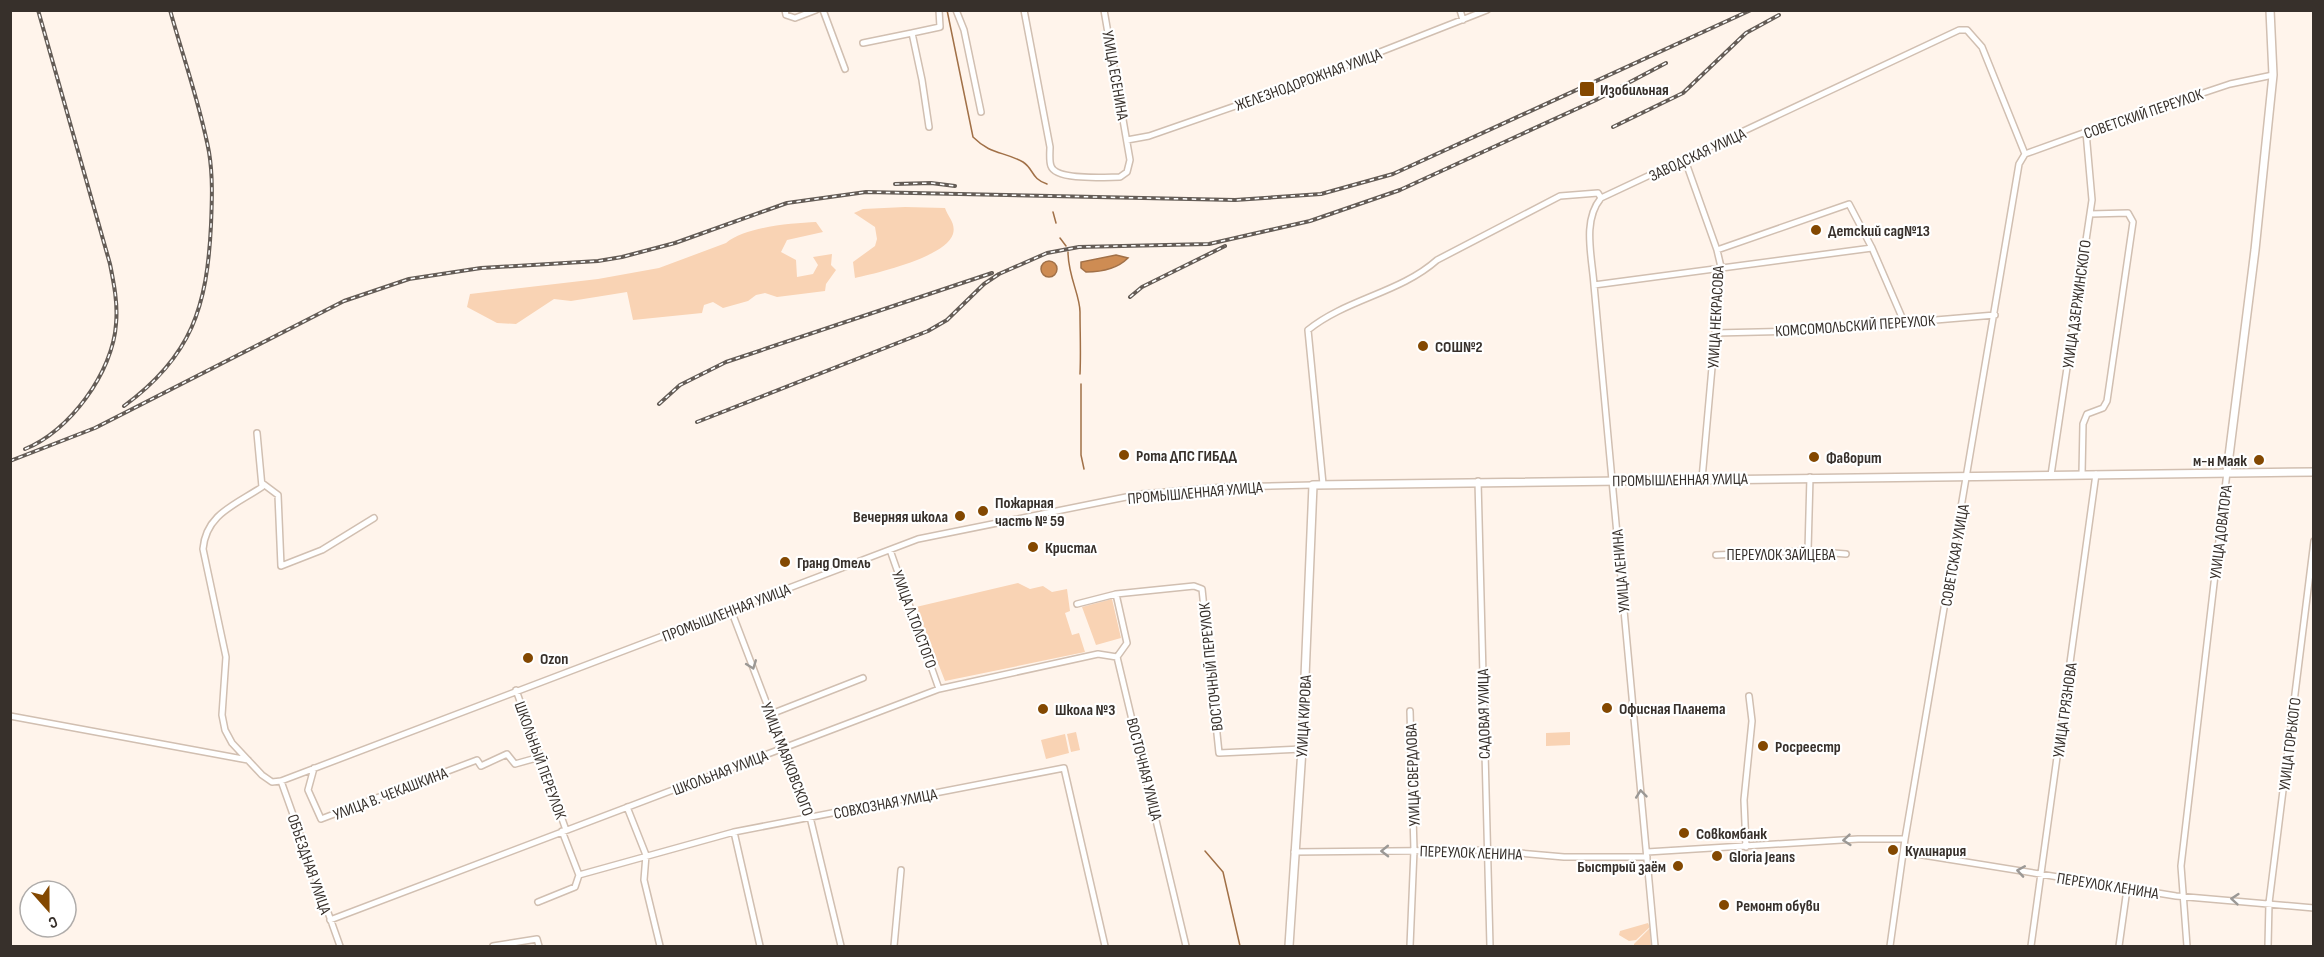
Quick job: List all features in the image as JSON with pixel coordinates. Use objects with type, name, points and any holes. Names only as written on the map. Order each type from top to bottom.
[{"type":"main road","name":"УЛИЦА ДОВАТОРА","points":[[2227,472],[2254,261],[2273,75],[2270,10]]},
{"type":"main road","name":"ПРОМЫШЛЕННАЯ УЛИЦА","points":[[1313,485],[1968,474],[2313,472]]},
{"type":"main road","name":"УЛИЦА КИРОВА","points":[[1289,946],[1302,749],[1313,485]]},
{"type":"street","points":[[785,10],[786,15],[795,18],[812,14],[816,10]]},
{"type":"street","points":[[823,10],[845,69]]},
{"type":"street","points":[[863,43],[940,27],[939,10]]},
{"type":"street","points":[[956,10],[964,30],[981,112]]},
{"type":"street","name":"УЛИЦА ЕСЕНИНА","points":[[1024,10],[1050,147],[1050,165],[1054,171],[1066,176],[1120,177],[1127,172],[1130,160],[1104,10]]},
{"type":"street","points":[[1460,10],[1463,20]]},
{"type":"street","name":"ЖЕЛЕЗНОДОРОЖНАЯ УЛИЦА","points":[[1127,140],[1149,136],[1296,85],[1487,10]]},
{"type":"street","name":"ЗАВОДСКАЯ УЛИЦА","points":[[1601,198],[1959,30],[1967,30],[1982,47],[2025,154]]},
{"type":"street","points":[[912,33],[929,127]]},
{"type":"street","name":"СОВЕТСКИЙ ПЕРЕУЛОК","points":[[2025,154],[2230,84],[2273,75]]},
{"type":"street","name":"УЛИЦА ДЗЕРЖИНСКОГО","points":[[2051,475],[2090,214],[2091,175],[2086,132]]},
{"type":"street","name":"СОВЕТСКАЯ УЛИЦА","points":[[1890,946],[1905,839],[2019,164],[2025,154]]},
{"type":"street","name":"УЛИЦА НЕКРАСОВА","points":[[1685,160],[1721,267],[1702,479]]},
{"type":"street","points":[[1323,484],[1308,330],[1327,314],[1423,273],[1437,260],[1560,196],[1598,192],[1601,198]]},
{"type":"street","name":"УЛИЦА ЛЕНИНА","points":[[1601,198],[1594,207],[1589,220],[1614,481],[1612,496],[1655,946]]},
{"type":"street","points":[[1717,250],[1849,204],[1872,248],[1904,322]]},
{"type":"street","points":[[2082,474],[2083,423],[2087,414],[2103,408],[2107,401],[2133,222],[2128,213],[2090,214]]},
{"type":"street","points":[[1594,285],[1872,248]]},
{"type":"street","name":"КОМСОМОЛЬСКИЙ ПЕРЕУЛОК","points":[[1715,333],[1805,331],[1995,315]]},
{"type":"street","points":[[257,433],[262,487],[213,520],[205,533],[203,549],[226,657],[222,715],[225,730],[232,743],[272,782],[281,781]]},
{"type":"street","name":"УЛИЦА ДОВАТОРА","points":[[2187,946],[2181,866],[2227,472]]},
{"type":"street","name":"УЛИЦА ГРЯЗНОВА","points":[[2031,946],[2096,474]]},
{"type":"street","points":[[1808,551],[1810,477]]},
{"type":"street","name":"САДОВАЯ УЛИЦА","points":[[1478,481],[1490,946]]},
{"type":"street","points":[[262,483],[278,495],[281,566],[322,550],[374,518]]},
{"type":"street","name":"ПРОМЫШЛЕННАЯ УЛИЦА","points":[[281,781],[918,539],[1141,494],[1225,487],[1313,485]]},
{"type":"street","name":"УЛИЦА ГОРЬКОГО","points":[[2268,946],[2269,903],[2313,541]]},
{"type":"street","name":"УЛИЦА Л.ТОЛСТОГО","points":[[890,550],[939,689]]},
{"type":"street","name":"ПЕРЕУЛОК ЗАЙЦЕВА","points":[[1716,555],[1808,551],[1846,554]]},
{"type":"street","name":"ВОСТОЧНЫЙ ПЕРЕУЛОК","points":[[1077,604],[1116,594],[1194,586],[1202,589],[1219,753],[1302,749]]},
{"type":"street","name":"ВОСТОЧНАЯ УЛИЦА","points":[[1116,594],[1127,643],[1118,657],[1186,946]]},
{"type":"street","name":"УЛИЦА МАЯКОВСКОГО","points":[[731,610],[810,817],[841,946]]},
{"type":"street","name":"ШКОЛЬНАЯ УЛИЦА","points":[[330,920],[939,689],[1098,654],[1118,657]]},
{"type":"street","points":[[771,714],[863,678]]},
{"type":"street","name":"ШКОЛЬНЫЙ ПЕРЕУЛОК","points":[[516,690],[579,875]]},
{"type":"street","points":[[1746,847],[1744,800],[1752,721],[1749,696]]},
{"type":"street","name":"УЛИЦА СВЕРДЛОВА","points":[[1410,711],[1414,850],[1410,946]]},
{"type":"street","points":[[10,716],[248,760]]},
{"type":"street","name":"УЛИЦА В. ЧЕКАШКИНА","points":[[314,768],[308,790],[321,819],[477,760],[481,766],[507,754],[515,764],[540,757]]},
{"type":"street","name":"СОВХОЗНАЯ УЛИЦА","points":[[538,902],[575,887],[579,875],[734,832],[1064,768],[1105,946]]},
{"type":"street","name":"ОБЪЕЗДНАЯ УЛИЦА","points":[[281,781],[340,946]]},
{"type":"street","points":[[627,807],[646,855],[645,880],[660,946]]},
{"type":"street","points":[[734,832],[760,946]]},
{"type":"street","name":"ПЕРЕУЛОК ЛЕНИНА","points":[[1294,852],[1486,850],[1564,857],[1647,855],[1858,839],[1905,839]]},
{"type":"street","name":"ПЕРЕУЛОК ЛЕНИНА","points":[[1904,852],[2127,888],[2313,908]]},
{"type":"street","points":[[894,946],[901,870]]},
{"type":"street","points":[[2119,946],[2127,888]]},
{"type":"street","points":[[493,946],[537,939],[539,946]]},
{"type":"shaded area","points":[[945,208],[953,227],[953,234],[948,242],[938,250],[910,263],[855,278],[853,262],[875,246],[877,239],[875,227],[854,213],[863,209]]},
{"type":"shaded area","points":[[816,222],[823,232],[787,240],[781,252],[796,260],[797,277],[813,274],[818,265],[813,257],[832,254],[831,265],[836,270],[826,284],[825,291],[777,297],[765,293],[756,295],[748,301],[723,308],[713,302],[704,305],[702,313],[633,320],[627,292],[571,301],[554,299],[516,324],[497,323],[467,307],[470,294],[598,279],[659,268],[726,243],[745,233],[782,225]]},
{"type":"shaded area","points":[[1116,255],[1128,258],[1119,265],[1103,270],[1086,272],[1081,268],[1081,262]]},
{"type":"shaded area","points":[[1049,261],[1057,269],[1049,277],[1041,269]]},
{"type":"shaded area","points":[[1018,583],[1030,589],[1043,586],[1052,592],[1067,589],[1070,611],[1065,613],[1072,635],[1079,633],[1085,652],[945,681],[916,607]]},
{"type":"shaded area","points":[[1112,599],[1121,638],[1096,645],[1082,607]]},
{"type":"shaded area","points":[[1076,732],[1080,750],[1071,752],[1067,734]]},
{"type":"shaded area","points":[[1570,732],[1570,745],[1546,746],[1546,733]]},
{"type":"shaded area","points":[[1065,734],[1069,753],[1046,759],[1041,740]]},
{"type":"shaded area","points":[[1648,923],[1650,927],[1636,940],[1629,941],[1619,935],[1620,931]]},
{"type":"shaded area","points":[[1650,928],[1651,946],[1634,946],[1634,944]]},
{"type":"waterway","points":[[947,10],[973,137],[991,150],[1023,162],[1035,177],[1047,184]]},
{"type":"waterway","points":[[1053,212],[1056,223]]},
{"type":"waterway","points":[[1060,238],[1066,246]]},
{"type":"waterway","points":[[1068,252],[1079,306],[1080,374]]},
{"type":"waterway","points":[[1081,384],[1081,455],[1084,469]]},
{"type":"waterway","points":[[1205,851],[1223,872],[1240,946]]},
{"type":"railway","points":[[25,449],[57,429],[86,398],[107,361],[116,324],[115,294],[110,264],[38,10]]},
{"type":"railway","points":[[124,406],[166,368],[192,328],[200,305],[209,254],[212,188],[209,152],[170,10]]},
{"type":"railway","points":[[10,461],[95,428],[344,301],[409,279],[481,268],[598,261],[622,257],[675,243],[787,203],[866,192],[1235,200],[1321,194],[1393,174],[1751,10]]},
{"type":"railway","points":[[1613,127],[1683,93],[1746,33],[1779,15]]},
{"type":"railway","points":[[697,422],[928,331],[947,320],[984,284],[999,274],[1047,253],[1079,247],[1209,244],[1310,221],[1400,190],[1596,100],[1666,63]]},
{"type":"railway","points":[[895,184],[931,183],[955,186]]},
{"type":"railway","points":[[1130,297],[1142,287],[1225,246]]},
{"type":"railway","points":[[659,404],[680,385],[726,362],[992,273]]},
{"type":"place","name":"Изобильная","points":[[1587,89]]},
{"type":"place","name":"Детский сад№13","points":[[1816,230]]},
{"type":"place","name":"СОШ№2","points":[[1423,346]]},
{"type":"place","name":"Рота ДПС ГИБДД","points":[[1124,455]]},
{"type":"place","name":"Фаворит","points":[[1814,457]]},
{"type":"place","name":"м-н Маяк","points":[[2259,460]]},
{"type":"place","name":"Пожарная часть № 59","points":[[983,511]]},
{"type":"place","name":"Вечерняя школа","points":[[960,516]]},
{"type":"place","name":"Кристал","points":[[1033,547]]},
{"type":"place","name":"Гранд Отель","points":[[785,562]]},
{"type":"place","name":"Ozon","points":[[528,658]]},
{"type":"place","name":"Офисная Планета","points":[[1607,708]]},
{"type":"place","name":"Школа №3","points":[[1043,709]]},
{"type":"place","name":"Росреестр","points":[[1763,746]]},
{"type":"place","name":"Совкомбанк","points":[[1684,833]]},
{"type":"place","name":"Кулинария","points":[[1893,850]]},
{"type":"place","name":"Gloria Jeans","points":[[1717,856]]},
{"type":"place","name":"Быстрый заём","points":[[1678,866]]},
{"type":"place","name":"Ремонт обуви","points":[[1724,905]]}]
